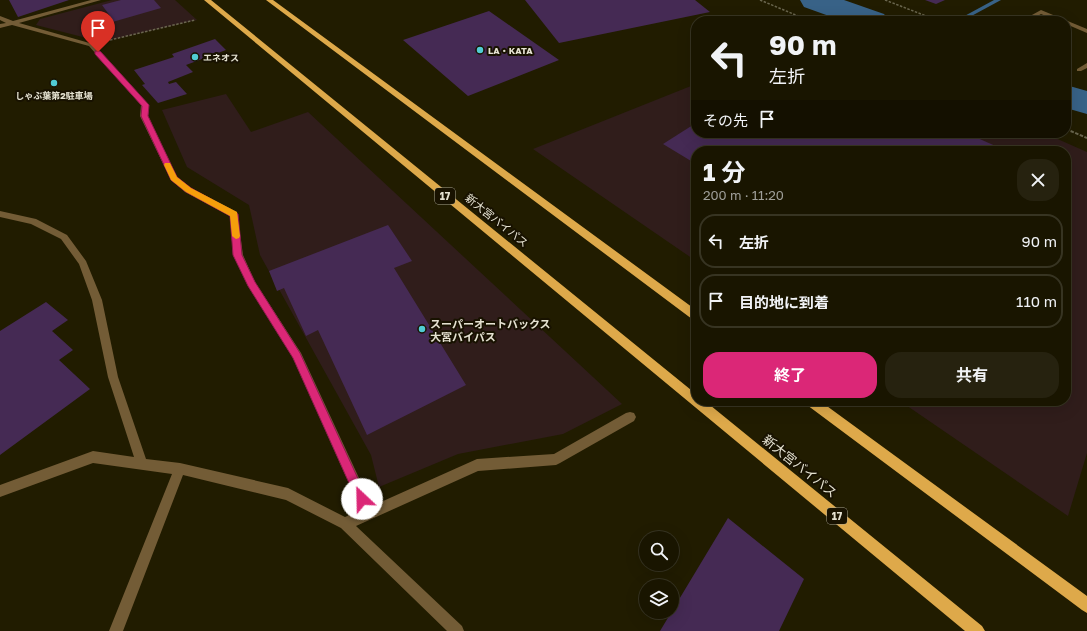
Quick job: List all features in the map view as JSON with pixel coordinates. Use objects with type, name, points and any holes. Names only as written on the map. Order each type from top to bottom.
[{"type":"highway","name":"新大宮バイパス","points":[[206,0],[691,397]]},
{"type":"highway","points":[[269,0],[691,312]]},
{"type":"highway","name":"新大宮バイパス","points":[[702,406],[977,631]]},
{"type":"highway","points":[[818,406],[1087,605]]},
{"type":"street","points":[[0,26],[10,22],[98,0]]},
{"type":"street","points":[[1034,16],[1042,12],[1051,16]]},
{"type":"street","points":[[0,18],[33,30],[78,40],[91,45],[145,105],[144,116],[174,178],[188,190],[234,214],[238,255],[251,283],[297,356],[369,514]]},
{"type":"street","points":[[1071,24],[1087,31]]},
{"type":"street","points":[[1079,70],[1087,65]]},
{"type":"street","points":[[0,214],[33,221],[64,237],[83,263],[97,300],[113,376],[142,464]]},
{"type":"street","points":[[345,524],[477,465],[556,459],[630,417]]},
{"type":"street","points":[[0,491],[93,457],[180,469],[288,494],[345,524],[457,631]]},
{"type":"street","points":[[116,631],[180,469]]},
{"type":"path","points":[[760,0],[798,16]]},
{"type":"path","points":[[885,0],[926,16]]},
{"type":"path","points":[[91,45],[195,20]]},
{"type":"path","points":[[1071,131],[1087,138]]},
{"type":"shaded area","points":[[112,0],[175,0],[197,20],[102,42],[36,25],[40,19]]},
{"type":"shaded area","points":[[691,86],[691,138],[1055,138],[1087,152],[1087,453],[1068,516],[907,406],[1071,406],[1071,146],[691,146],[691,258],[533,149]]},
{"type":"shaded area","name":"スーパーオートバックス 大宮バイパス","points":[[226,94],[251,132],[308,112],[622,404],[563,434],[458,454],[379,487],[371,455],[260,255],[249,205],[187,167],[162,110]]},
{"type":"building","points":[[9,0],[69,0],[18,17]]},
{"type":"building","points":[[121,0],[154,0],[161,8],[109,23],[105,17],[110,16],[102,5]]},
{"type":"building","points":[[525,0],[695,0],[710,12],[559,43]]},
{"type":"building","points":[[925,0],[945,0],[936,4]]},
{"type":"building","name":"LA・KATA","points":[[489,11],[559,60],[468,96],[403,40]]},
{"type":"building","points":[[215,39],[226,50],[186,65],[193,72],[168,82],[169,84],[176,82],[187,94],[158,103],[142,85],[145,84],[134,70],[174,57],[172,54]]},
{"type":"building","points":[[691,126],[691,138],[977,138],[996,146],[691,146],[691,161],[663,144]]},
{"type":"building","points":[[388,225],[412,261],[394,268],[466,385],[367,435],[318,330],[306,336],[284,288],[277,291],[269,271]]},
{"type":"building","points":[[46,302],[68,320],[52,331],[73,350],[59,360],[90,389],[0,455],[0,331]]},
{"type":"building","points":[[728,518],[804,579],[779,631],[660,631],[667,619],[679,619],[679,599]]},
{"type":"waterway","points":[[815,0],[859,16]]},
{"type":"waterway","points":[[968,16],[998,0]]},
{"type":"waterway","points":[[1071,98],[1087,103]]},
{"type":"slow traffic","points":[[168,165],[174,178],[188,190],[234,214],[236,236]]},
{"type":"place","name":"LA・KATA","points":[[480,50]]},
{"type":"place","name":"エネオス","points":[[195,57]]},
{"type":"place","name":"しゃぶ葉第2駐車場","points":[[54,83]]},
{"type":"place","name":"スーパーオートバックス 大宮バイパス","points":[[422,329]]},
{"type":"route","points":[[98,52],[145,105],[144,116],[174,178],[188,190],[234,214],[238,255],[251,283],[297,356],[362,499]]}]
